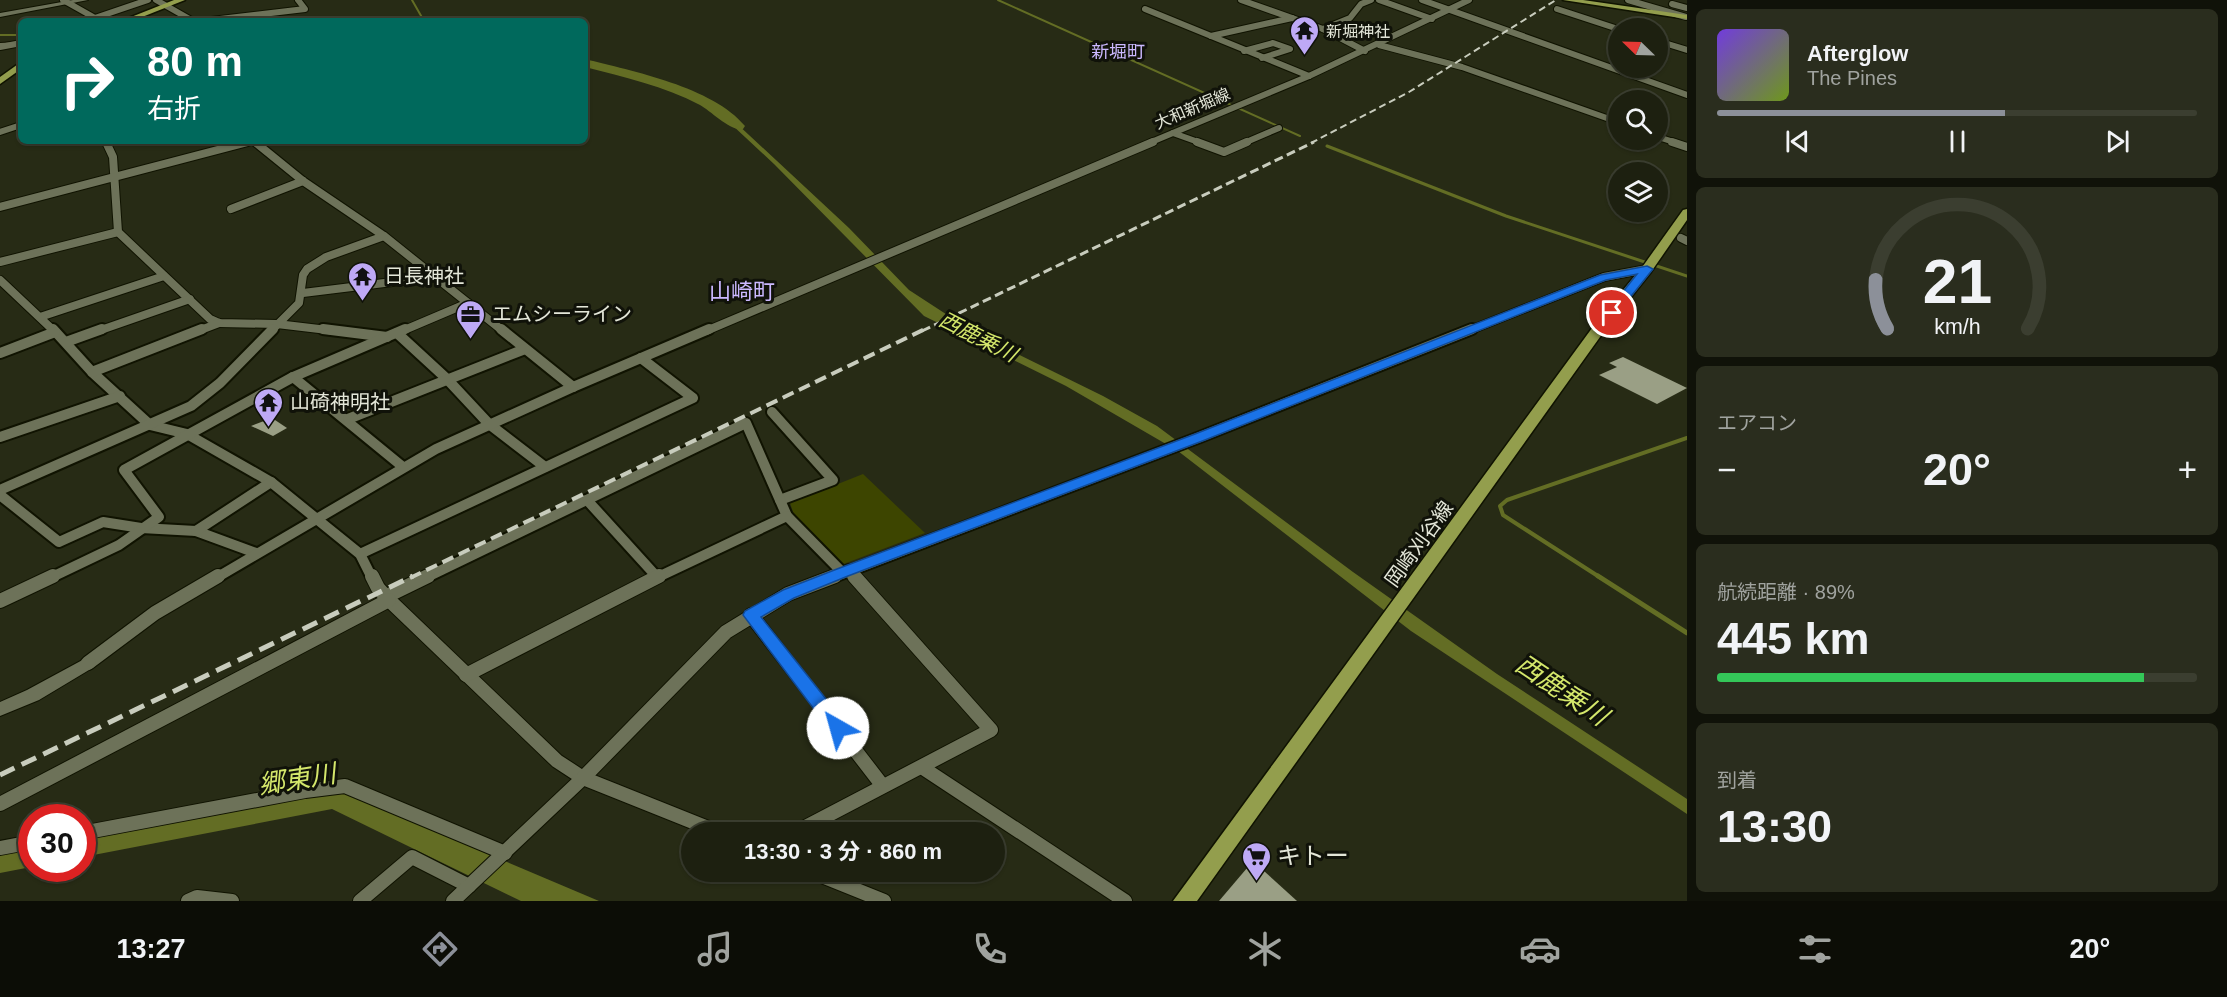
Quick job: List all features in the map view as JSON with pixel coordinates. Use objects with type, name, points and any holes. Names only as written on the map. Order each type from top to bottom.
[{"type":"main road","points":[[133,18],[181,0]]},
{"type":"main road","points":[[1567,0],[1687,17]]},
{"type":"main road","points":[[0,81],[18,67]]},
{"type":"main road","name":"岡崎刈谷線","points":[[1184,901],[1414,587],[1600,327],[1647,269],[1687,212]]},
{"type":"street","points":[[0,15],[86,0]]},
{"type":"street","points":[[66,2],[95,18],[148,0]]},
{"type":"street","points":[[156,0],[189,18]]},
{"type":"street","points":[[228,18],[305,9],[298,0]]},
{"type":"street","points":[[1241,0],[1323,29],[1365,51]]},
{"type":"street","points":[[1323,29],[1350,18],[1358,11],[1361,4],[1371,0]]},
{"type":"street","points":[[1379,0],[1432,19]]},
{"type":"street","points":[[1422,0],[1687,95]]},
{"type":"street","name":"大和新堀線","points":[[88,663],[155,613],[404,467],[489,424],[1309,76],[1379,45],[1469,0]]},
{"type":"street","points":[[1628,0],[1687,17]]},
{"type":"street","points":[[1672,4],[1687,8]]},
{"type":"street","points":[[1145,9],[1309,76]]},
{"type":"street","points":[[1557,9],[1608,26]]},
{"type":"street","points":[[1210,36],[1294,18]]},
{"type":"street","points":[[1244,51],[1273,43],[1290,49],[1262,58]]},
{"type":"street","points":[[0,46],[18,44]]},
{"type":"street","points":[[1668,44],[1687,50]]},
{"type":"street","points":[[1379,45],[1462,67],[1608,118]]},
{"type":"street","points":[[0,132],[18,126]]},
{"type":"street","points":[[1173,133],[1224,152],[1279,128]]},
{"type":"street","points":[[1668,140],[1687,147]]},
{"type":"street","points":[[110,144],[116,176],[118,232],[210,319],[219,323]]},
{"type":"street","points":[[0,207],[241,144]]},
{"type":"street","points":[[257,144],[303,181],[384,236],[573,387]]},
{"type":"street","points":[[231,209],[303,181]]},
{"type":"street","points":[[0,262],[118,232]]},
{"type":"street","points":[[0,490],[191,406],[220,383],[299,303],[303,293],[303,274],[308,268],[326,258],[384,236]]},
{"type":"street","points":[[453,901],[583,778],[726,632],[789,594],[1200,437],[1594,281],[1647,269]]},
{"type":"street","points":[[40,318],[164,276]]},
{"type":"street","points":[[303,293],[433,277]]},
{"type":"street","points":[[0,280],[66,342],[92,372],[150,425],[187,434],[271,482],[360,554],[387,598],[557,761],[583,778],[693,822]]},
{"type":"street","points":[[66,342],[190,299]]},
{"type":"street","points":[[0,600],[119,545],[159,517],[124,470],[293,377],[468,303]]},
{"type":"street","points":[[92,372],[219,323],[277,324],[392,335],[447,379],[489,424],[545,467]]},
{"type":"street","points":[[0,353],[55,332]]},
{"type":"street","points":[[348,419],[525,349]]},
{"type":"street","points":[[360,554],[693,398],[640,358]]},
{"type":"street","points":[[293,377],[348,419],[404,467]]},
{"type":"street","points":[[0,437],[120,396]]},
{"type":"street","points":[[772,412],[833,480],[780,500]]},
{"type":"street","points":[[0,804],[106,750],[387,598],[746,423],[787,516],[846,571],[991,730],[923,768],[882,785],[814,822]]},
{"type":"street","points":[[196,531],[271,482]]},
{"type":"street","points":[[0,495],[59,542],[103,522],[141,528],[196,531],[256,553]]},
{"type":"street","points":[[587,500],[657,578]]},
{"type":"street","points":[[466,675],[657,578],[787,516]]},
{"type":"street","points":[[751,615],[882,785]]},
{"type":"street","points":[[0,709],[33,695],[88,663]]},
{"type":"street","points":[[923,768],[1125,901]]},
{"type":"street","points":[[96,830],[304,791],[345,786],[505,853]]},
{"type":"street","points":[[0,848],[18,845]]},
{"type":"street","points":[[360,901],[412,857],[469,886]]},
{"type":"street","points":[[837,882],[884,901]]},
{"type":"street","points":[[188,901],[197,897],[232,901]]},
{"type":"shaded area","points":[[863,474],[925,533],[841,565],[794,515],[790,503]]},
{"type":"water","points":[[720,108],[849,228],[909,290],[975,333],[1103,396],[1157,426],[1353,572],[1497,674],[1687,799],[1687,814],[1411,631],[1178,451],[1066,386],[924,316],[774,164],[716,110]]},
{"type":"water","points":[[336,790],[420,820],[481,851],[599,901],[521,901],[332,809],[96,854],[96,837]]},
{"type":"water","points":[[18,851],[18,870],[0,873],[0,854]]},
{"type":"building","points":[[1623,357],[1687,388],[1657,404],[1599,375],[1617,367],[1609,363]]},
{"type":"building","name":"山碕神明社","points":[[272,418],[287,428],[273,436],[251,426]]},
{"type":"building","name":"キトー","points":[[1253,861],[1297,901],[1219,901]]},
{"type":"waterway","points":[[412,0],[422,18]]},
{"type":"waterway","points":[[998,0],[1300,136]]},
{"type":"waterway","name":"西鹿乗川","points":[[0,35],[18,35]]},
{"type":"waterway","name":"西鹿乗川","points":[[588,64],[687,94],[706,103],[738,126]]},
{"type":"waterway","points":[[1327,146],[1506,216],[1687,276]]},
{"type":"waterway","points":[[1601,578],[1503,515],[1500,506],[1507,500],[1687,438]]},
{"type":"waterway","points":[[1598,576],[1687,633]]},
{"type":"railway","points":[[1311,143],[1409,92],[1556,0]]},
{"type":"railway","points":[[922,331],[1314,142]]},
{"type":"railway","points":[[410,578],[925,329]]},
{"type":"railway","points":[[0,775],[413,576]]},
{"type":"place","name":"新堀神社","points":[[1305,56]]},
{"type":"place","name":"日長神社","points":[[363,302]]},
{"type":"place","name":"エムシーライン","points":[[471,340]]},
{"type":"place","name":"山碕神明社","points":[[269,428]]},
{"type":"place","name":"キトー","points":[[1256,882]]},
{"type":"district","name":"新堀町","points":[[1118,52]]},
{"type":"district","name":"山崎町","points":[[742,291]]},
{"type":"route","points":[[838,728],[751,615],[789,594],[842,572],[1200,437],[1604,277],[1647,269],[1612,313]]},
{"type":"water label","name":"郷東川","points":[[297,779]]}]
